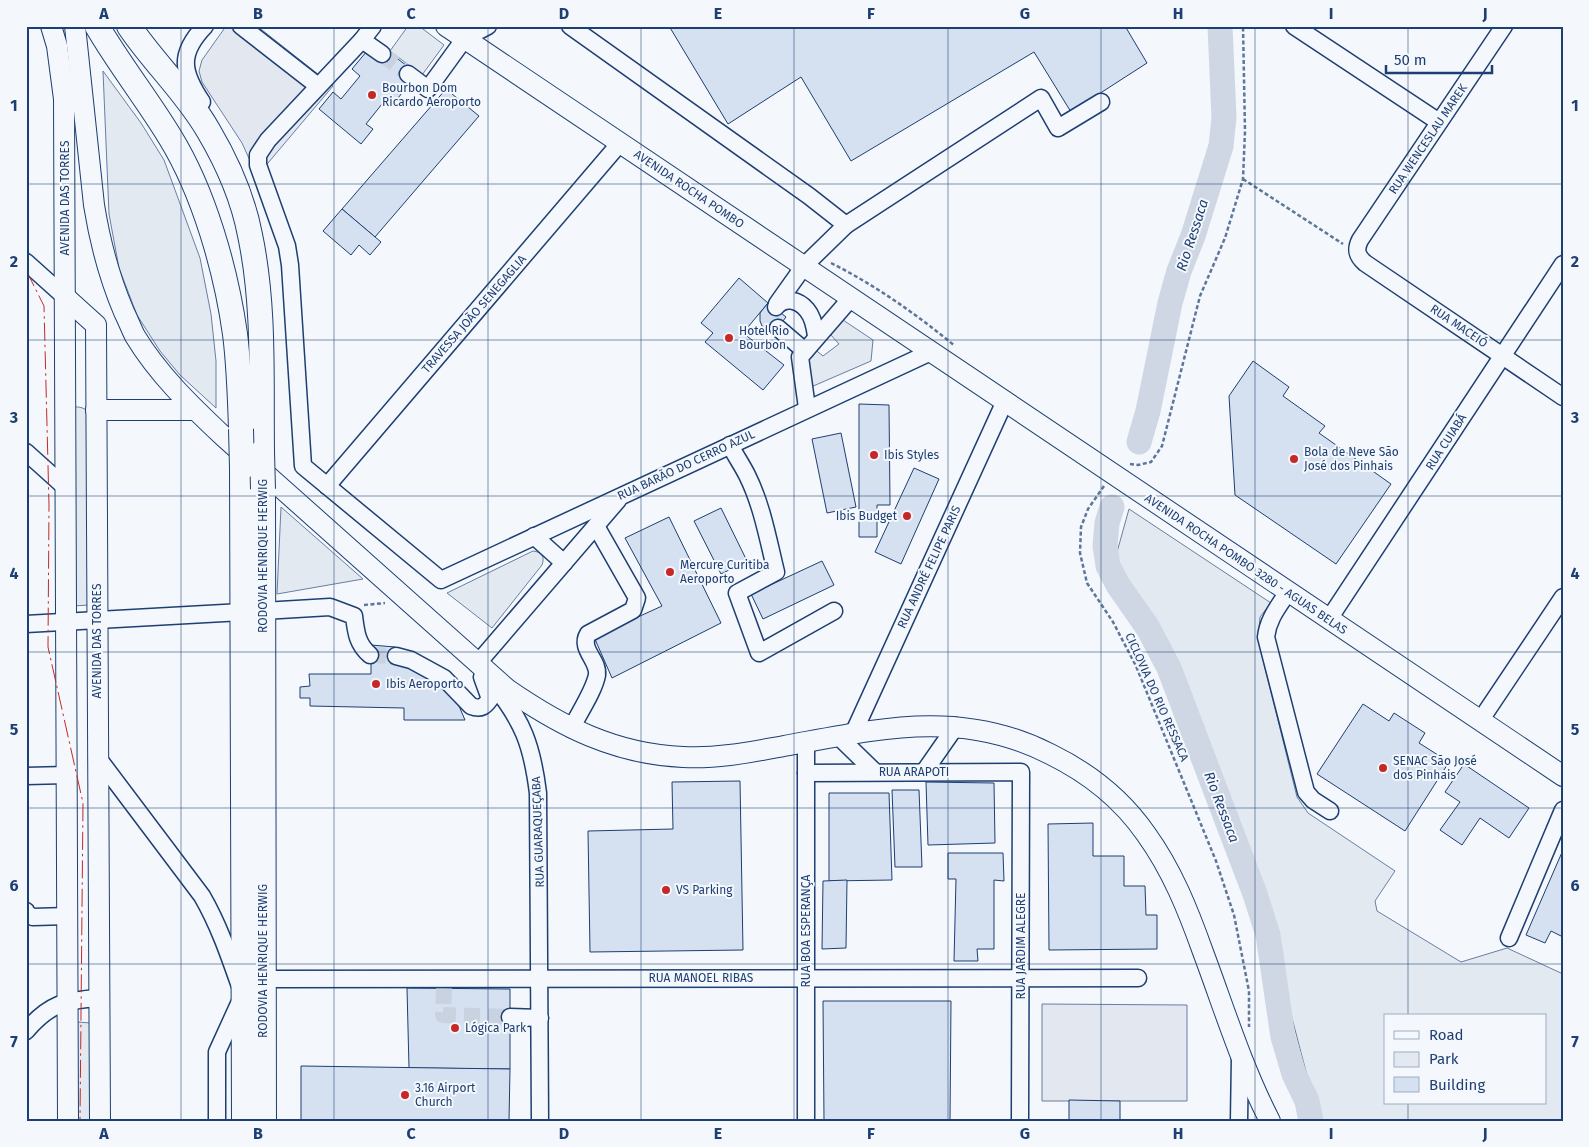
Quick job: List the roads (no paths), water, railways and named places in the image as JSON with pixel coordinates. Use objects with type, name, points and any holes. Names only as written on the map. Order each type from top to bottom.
[{"type":"highway","name":"RODOVIA HENRIQUE HERWIG","points":[[97,26],[112,52],[171,138],[200,197],[231,313],[238,368],[242,468],[252,611],[264,979],[264,1121]]},
{"type":"highway","name":"RODOVIA HENRIQUE HERWIG","points":[[130,26],[194,109],[221,154],[241,204],[256,263],[261,338],[263,489],[252,611],[243,995],[244,1121]]},
{"type":"main road","points":[[51,26],[57,46],[64,99],[94,205]]},
{"type":"main road","points":[[75,26],[94,205],[108,268],[134,334],[170,384],[195,410],[477,664],[507,689],[536,709],[571,729],[627,749],[686,757],[722,756],[753,752],[888,728],[956,726],[1013,738],[1073,765],[1104,786],[1124,806],[1166,864],[1184,902],[1240,1053],[1270,1121]]},
{"type":"main road","name":"AVENIDA ROCHA POMBO","points":[[446,26],[931,352]]},
{"type":"main road","name":"AVENIDA DAS TORRES","points":[[64,99],[68,1121]]},
{"type":"main road","name":"AVENIDA DAS TORRES","points":[[65,296],[96,325],[100,1121]]},
{"type":"main road","name":"AVENIDA ROCHA POMBO 3280 - AGUAS BELAS","points":[[931,352],[1563,776]]},
{"type":"main road","points":[[66,399],[96,404],[195,410]]},
{"type":"street","points":[[205,26],[197,34],[188,51],[185,69],[190,83],[214,119],[222,138],[221,154]]},
{"type":"street","points":[[241,26],[318,86]]},
{"type":"street","points":[[327,486],[303,466],[290,265],[287,246],[258,165],[258,155],[268,140],[373,26]]},
{"type":"street","points":[[408,74],[428,88],[465,38],[488,26]]},
{"type":"street","points":[[570,26],[809,196],[846,225]]},
{"type":"street","points":[[1294,26],[1439,122]]},
{"type":"street","name":"RUA WENCESLAU MAREK","points":[[1357,253],[1357,246],[1360,240],[1504,26]]},
{"type":"street","points":[[362,40],[382,54]]},
{"type":"street","points":[[816,336],[813,322],[807,310],[792,300],[782,300],[776,306],[804,266],[846,225],[1042,98],[1058,128],[1101,102]]},
{"type":"street","name":"TRAVESSA JOÃO SENEGAGLIA","points":[[327,486],[620,143]]},
{"type":"street","name":"RUA MACEIÓ","points":[[1357,253],[1365,263],[1563,397]]},
{"type":"street","points":[[26,262],[65,296]]},
{"type":"street","name":"RUA CUIABÁ","points":[[1329,619],[1563,264]]},
{"type":"street","points":[[807,408],[800,357],[816,336],[851,298]]},
{"type":"street","points":[[778,328],[805,351]]},
{"type":"street","name":"RUA BARÃO DO CERRO AZUL","points":[[327,486],[442,580],[807,408],[931,352]]},
{"type":"street","name":"RUA ANDRÉ FELIPE PARIS","points":[[845,735],[1005,401]]},
{"type":"street","points":[[730,445],[748,476],[765,525],[776,572],[737,593],[760,653],[834,611]]},
{"type":"street","points":[[26,452],[66,488]]},
{"type":"street","points":[[396,656],[411,660],[444,678],[471,706],[477,708],[485,706],[490,699],[477,664],[623,494]]},
{"type":"street","points":[[571,729],[594,685],[597,674],[596,667],[585,644],[585,638],[588,634],[633,610],[636,603],[636,598],[596,526]]},
{"type":"street","points":[[534,536],[564,563]]},
{"type":"street","points":[[1288,592],[1267,625],[1266,637],[1306,792],[1312,800],[1330,811]]},
{"type":"street","points":[[1480,721],[1563,597]]},
{"type":"street","points":[[26,624],[330,607],[354,616],[358,640],[363,649],[370,655]]},
{"type":"street","name":"RUA GUARAQUEÇABA","points":[[477,664],[517,718],[528,741],[535,767],[540,824],[540,1121]]},
{"type":"street","points":[[924,772],[956,726]]},
{"type":"street","points":[[845,735],[875,772]]},
{"type":"street","name":"RUA BOA ESPERANÇA","points":[[806,742],[806,1121]]},
{"type":"street","points":[[98,758],[202,896],[214,916],[243,995],[217,1052],[217,1121]]},
{"type":"street","name":"RUA ARAPOTI","points":[[806,773],[1021,772]]},
{"type":"street","name":"RUA JARDIM ALEGRE","points":[[1020,1121],[1021,772]]},
{"type":"street","points":[[26,776],[67,775]]},
{"type":"street","points":[[1509,938],[1563,810]]},
{"type":"street","points":[[26,911],[27,914],[33,917],[68,916]]},
{"type":"street","name":"RUA MANOEL RIBAS","points":[[264,979],[444,983],[540,979],[1138,978]]},
{"type":"street","points":[[26,1031],[42,1014],[68,1001],[100,998]]},
{"type":"street","points":[[510,1017],[540,1018]]},
{"type":"street","points":[[1239,1121],[1240,1053]]},
{"type":"waterway","name":"Rio Ressaca","points":[[1139,442],[1148,411],[1170,303],[1221,146],[1224,118],[1220,26]]},
{"type":"waterway","name":"Rio Ressaca","points":[[1112,507],[1107,523],[1105,546],[1108,566],[1118,585],[1148,628],[1169,668],[1255,894],[1268,935],[1283,1037],[1294,1074],[1307,1101],[1311,1121]]},
{"type":"tunnel","points":[[382,54],[408,74]]},
{"type":"tunnel","points":[[370,655],[396,656]]},
{"type":"tunnel","points":[[444,988],[443,1015],[510,1017]]},
{"type":"place","name":"Bourbon Dom Ricardo Aeroporto","points":[[372,95]]},
{"type":"place","name":"Hotel Rio Bourbon","points":[[729,338]]},
{"type":"place","name":"Ibis Styles","points":[[874,455]]},
{"type":"place","name":"Bola de Neve São José dos Pinhais","points":[[1294,459]]},
{"type":"place","name":"Ibis Budget","points":[[907,516]]},
{"type":"place","name":"Mercure Curitiba Aeroporto","points":[[670,572]]},
{"type":"place","name":"Ibis Aeroporto","points":[[376,684]]},
{"type":"place","name":"SENAC São José dos Pinhais","points":[[1383,768]]},
{"type":"place","name":"VS Parking","points":[[666,890]]},
{"type":"place","name":"Lógica Park","points":[[455,1028]]},
{"type":"place","name":"3.16 Airport Church","points":[[405,1095]]}]
